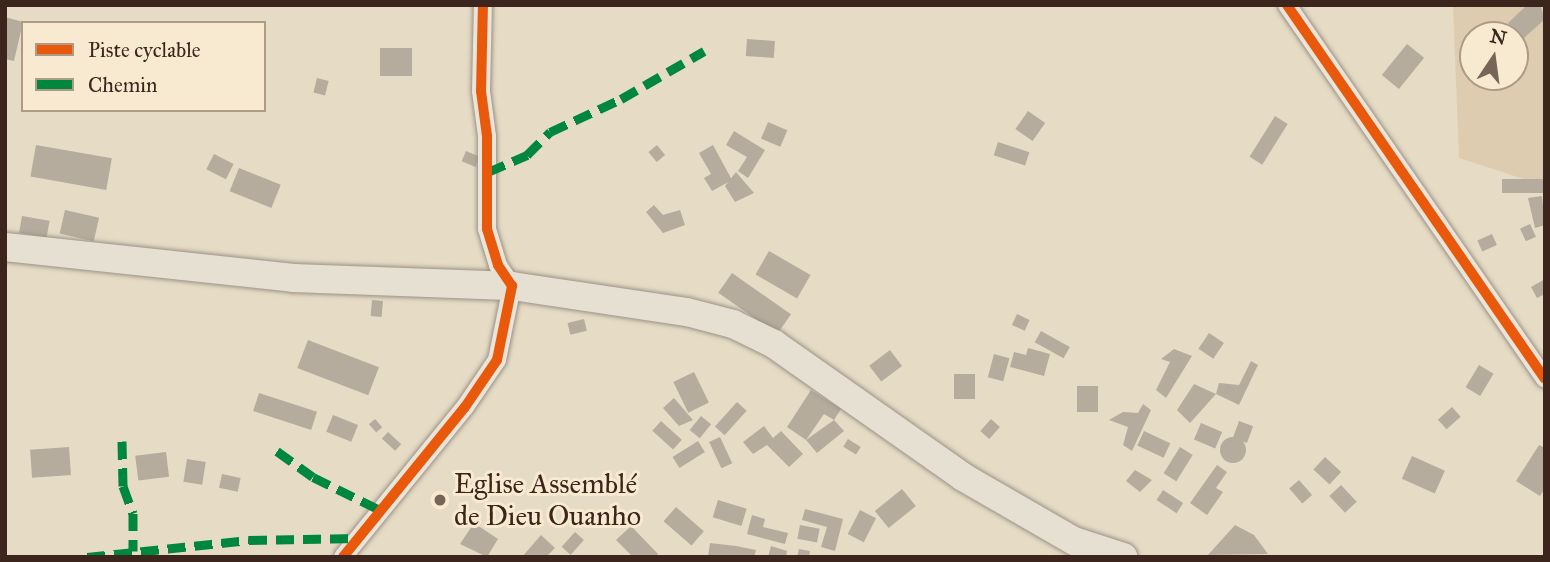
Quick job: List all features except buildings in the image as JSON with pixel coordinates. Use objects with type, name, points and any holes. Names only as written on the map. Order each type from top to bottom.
[{"type":"main road","points":[[5,247],[293,278],[512,286],[687,312],[733,324],[774,344],[963,477],[1074,541],[1123,557]]},
{"type":"street","points":[[343,557],[491,369],[512,286],[498,265],[488,229],[487,136],[481,91],[483,5]]},
{"type":"street","points":[[1287,5],[1545,379]]},
{"type":"shaded area","points":[[1453,5],[1545,5],[1545,186],[1459,158]]},
{"type":"marked path","points":[[488,172],[527,155],[550,132],[621,99],[704,51]]},
{"type":"marked path","points":[[122,441],[123,486],[133,513],[133,551]]},
{"type":"marked path","points":[[277,451],[313,477],[382,511]]},
{"type":"marked path","points":[[87,557],[249,540],[359,538]]},
{"type":"cycle path","points":[[343,557],[465,407],[497,360],[512,286],[498,265],[487,229],[487,136],[481,91],[483,5]]},
{"type":"cycle path","points":[[1287,5],[1545,379]]},
{"type":"place","name":"Eglise Assemblé de Dieu Ouanho","points":[[440,500]]}]
